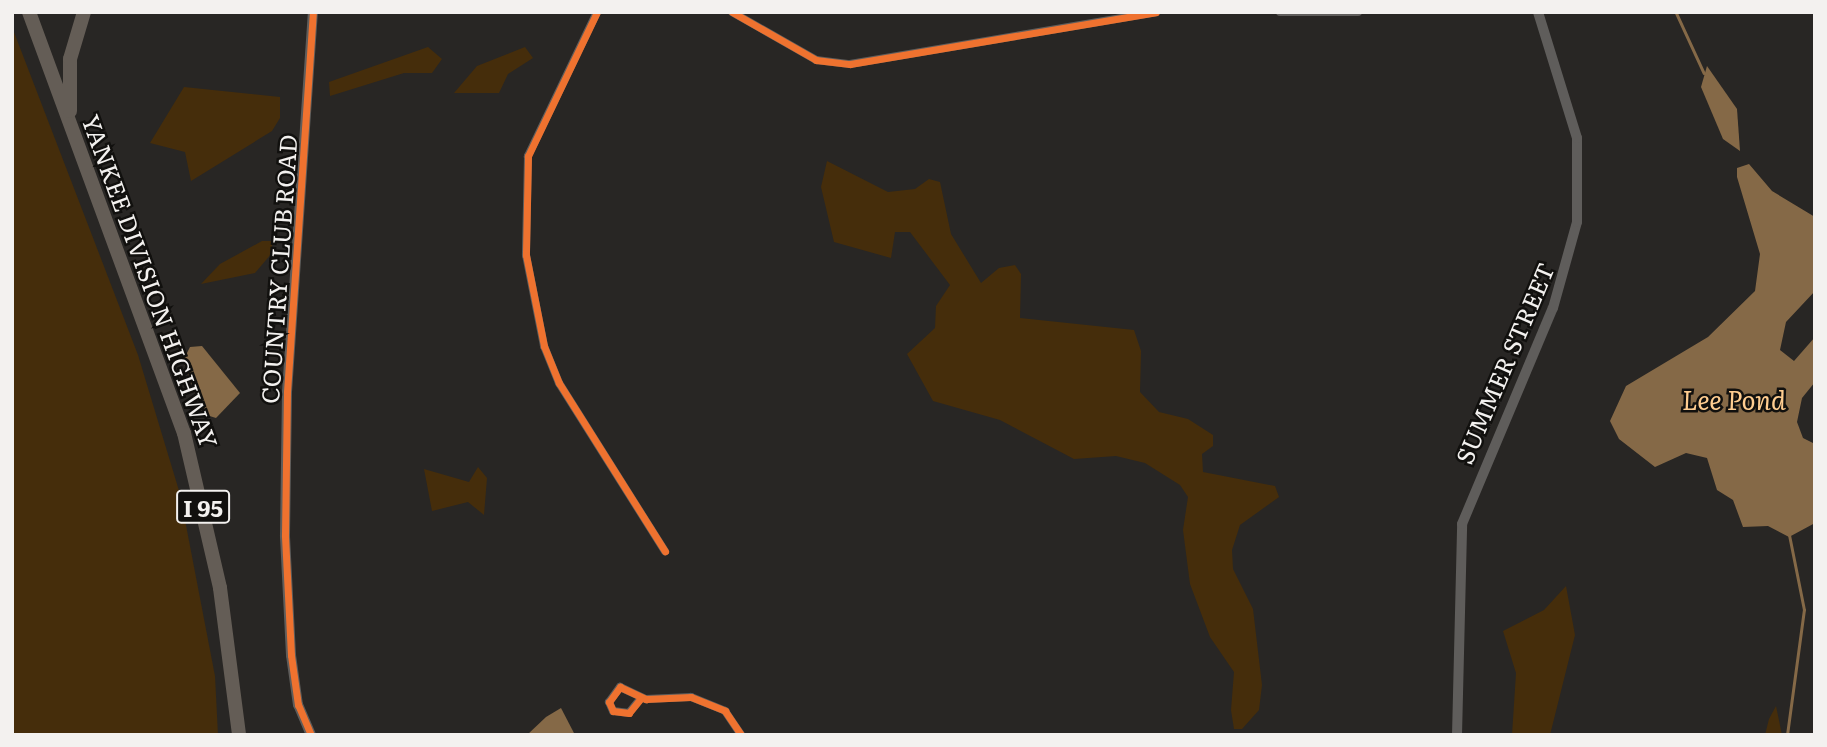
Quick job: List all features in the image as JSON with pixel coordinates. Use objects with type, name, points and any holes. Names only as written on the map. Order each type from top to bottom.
[{"type":"highway","name":"YANKEE DIVISION HIGHWAY","points":[[29,12],[188,449],[221,596],[239,735]]},
{"type":"highway","points":[[70,123],[70,59],[84,12]]},
{"type":"main road","name":"SUMMER STREET","points":[[1457,735],[1462,524],[1553,308],[1577,222],[1577,138],[1538,12]]},
{"type":"street","name":"COUNTRY CLUB ROAD","points":[[311,735],[298,705],[291,655],[285,534],[287,392],[313,12]]},
{"type":"street","points":[[597,12],[528,156],[526,255],[558,383],[665,551]]},
{"type":"street","points":[[732,12],[816,60],[850,64],[1156,12]]},
{"type":"street","points":[[1280,12],[1358,12]]},
{"type":"street","points":[[641,698],[712,702],[741,735]]},
{"type":"shaded area","points":[[12,27],[138,355],[180,494],[215,676],[218,735],[12,735]]},
{"type":"shaded area","points":[[428,47],[442,59],[432,73],[404,73],[330,96],[329,82]]},
{"type":"shaded area","points":[[525,47],[533,58],[508,74],[499,93],[454,93],[477,66]]},
{"type":"shaded area","points":[[184,87],[280,97],[280,118],[272,131],[191,181],[185,152],[150,143]]},
{"type":"shaded area","points":[[827,161],[888,192],[915,189],[929,179],[940,182],[951,234],[981,283],[999,268],[1015,265],[1021,274],[1020,318],[1134,330],[1141,351],[1140,392],[1159,412],[1188,419],[1213,435],[1213,446],[1202,454],[1203,472],[1275,486],[1279,497],[1240,525],[1232,550],[1233,569],[1253,609],[1262,685],[1259,710],[1242,729],[1234,729],[1231,710],[1234,672],[1210,637],[1190,584],[1183,530],[1188,497],[1180,485],[1145,463],[1116,456],[1074,459],[1000,420],[933,401],[907,354],[935,328],[936,306],[950,285],[910,232],[895,232],[891,258],[834,242],[821,187]]},
{"type":"shaded area","points":[[262,241],[272,241],[272,253],[255,273],[201,284],[220,264]]},
{"type":"shaded area","points":[[478,467],[487,478],[484,515],[468,502],[432,511],[424,469],[469,482]]},
{"type":"shaded area","points":[[1566,586],[1575,635],[1550,735],[1512,735],[1516,673],[1503,631],[1544,610]]},
{"type":"shaded area","points":[[1776,706],[1782,735],[1765,735],[1769,719]]},
{"type":"water","points":[[1707,66],[1737,109],[1740,151],[1723,139],[1701,87]]},
{"type":"water","name":"Lee Pond","points":[[1749,164],[1772,191],[1815,217],[1815,291],[1786,322],[1780,350],[1794,361],[1815,337],[1815,382],[1802,398],[1797,422],[1803,438],[1815,444],[1815,523],[1789,537],[1768,526],[1743,527],[1733,500],[1717,490],[1707,458],[1686,453],[1655,467],[1619,439],[1610,421],[1626,386],[1708,337],[1755,291],[1760,254],[1737,177],[1737,168]]},
{"type":"water","points":[[202,346],[240,393],[216,418],[203,414],[183,361],[190,347]]},
{"type":"water","points":[[561,708],[575,735],[527,735],[546,717]]},
{"type":"waterway","points":[[1676,12],[1704,73]]},
{"type":"waterway","points":[[1787,735],[1804,610],[1789,535]]},
{"type":"cycle path","points":[[311,735],[298,705],[291,655],[285,535],[287,392],[313,12]]},
{"type":"cycle path","points":[[597,12],[528,156],[526,255],[544,346],[559,383],[665,551]]},
{"type":"cycle path","points":[[732,12],[816,60],[850,64],[1156,12]]},
{"type":"cycle path","points":[[641,698],[629,713],[613,711],[609,702],[620,687],[646,699],[691,697],[725,711],[741,735]]}]
